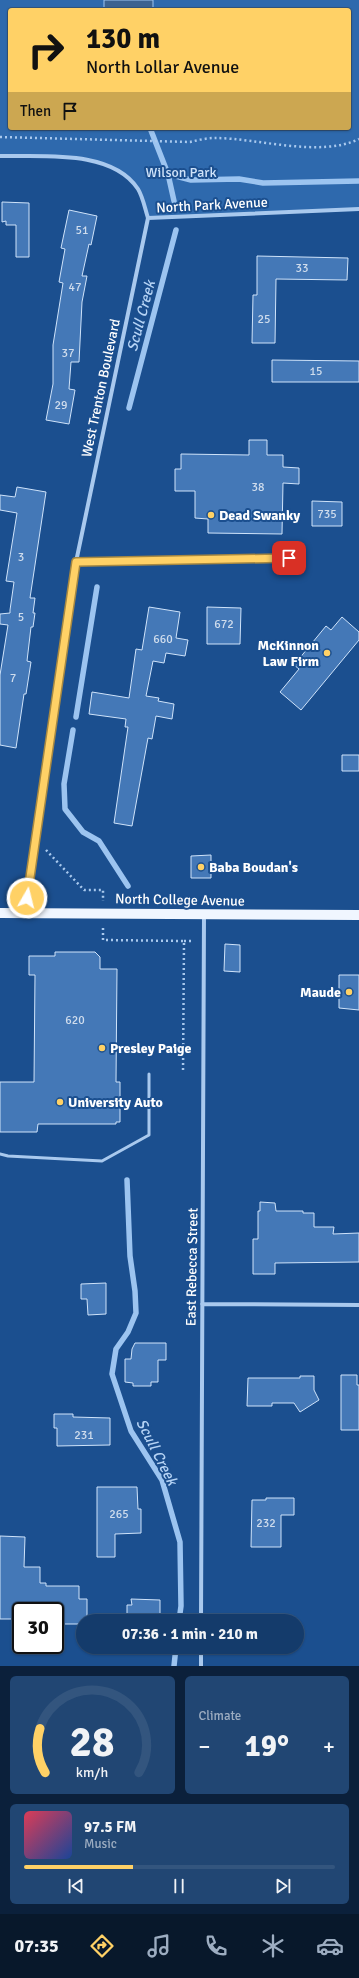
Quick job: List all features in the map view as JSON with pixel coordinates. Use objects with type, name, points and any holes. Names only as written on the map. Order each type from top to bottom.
[{"type":"main road","name":"North College Avenue","points":[[0,913],[359,915]]},
{"type":"street","name":"North Park Avenue","points":[[0,156],[90,159],[107,164],[129,180],[138,190],[148,218],[359,209]]},
{"type":"street","name":"West Trenton Boulevard","points":[[25,913],[76,562],[148,218]]},
{"type":"street","points":[[76,562],[289,558]]},
{"type":"street","name":"East Rebecca Street","points":[[201,1614],[204,914]]},
{"type":"street","points":[[202,1304],[359,1305]]},
{"type":"street","points":[[201,1654],[201,1666]]},
{"type":"lane","points":[[0,1154],[8,1156],[102,1161],[149,1135],[149,1074]]},
{"type":"path","points":[[0,137],[190,142],[214,138],[310,146],[353,142],[359,139]]},
{"type":"path","points":[[43,847],[84,890],[103,890],[103,894]]},
{"type":"path","points":[[103,932],[103,940],[184,941],[183,1073]]},
{"type":"green space","name":"Wilson Park","points":[[0,0],[359,0],[359,209],[148,218],[138,190],[129,180],[107,164],[90,159],[0,156]]},
{"type":"shaded area","points":[[104,0],[153,0],[153,8],[104,8]]},
{"type":"building","points":[[2,202],[29,203],[29,257],[16,257],[16,225],[6,225],[6,221],[2,222]]},
{"type":"building","points":[[69,210],[97,216],[91,245],[89,244],[82,276],[87,276],[82,302],[79,362],[71,362],[69,389],[75,390],[69,424],[46,420],[53,384],[53,345],[63,283],[59,282],[65,249],[61,248]]},
{"type":"building","points":[[257,256],[348,258],[347,280],[276,279],[275,343],[252,343],[253,295],[257,295]]},
{"type":"building","points":[[272,360],[359,361],[359,382],[272,382]]},
{"type":"building","points":[[249,440],[267,440],[267,455],[283,455],[283,467],[299,468],[299,484],[283,483],[282,534],[208,533],[208,519],[195,518],[195,491],[175,491],[175,469],[181,469],[181,454],[249,455]]},
{"type":"building","points":[[17,487],[46,492],[30,598],[35,598],[33,613],[35,613],[33,627],[31,627],[27,661],[31,662],[26,694],[24,694],[16,748],[0,745],[0,675],[8,625],[0,624],[0,614],[10,613],[14,582],[6,581],[17,513],[0,510],[0,495],[15,497]]},
{"type":"building","points":[[312,501],[342,502],[342,526],[312,526]]},
{"type":"building","points":[[149,607],[180,612],[176,638],[188,640],[185,656],[166,653],[164,663],[153,661],[146,696],[159,698],[158,701],[174,704],[172,719],[156,716],[152,739],[148,738],[132,826],[114,823],[128,727],[125,727],[126,719],[89,714],[92,692],[129,698],[136,649],[142,650]]},
{"type":"building","points":[[207,607],[241,608],[240,644],[207,644]]},
{"type":"building","name":"McKinnon Law Firm","points":[[342,617],[359,632],[359,640],[301,710],[280,692],[299,669],[294,665],[326,626],[331,630]]},
{"type":"building","points":[[342,755],[359,755],[359,771],[342,771]]},
{"type":"building","name":"Baba Boudan's","points":[[211,855],[211,878],[191,878],[191,856]]},
{"type":"building","points":[[225,944],[240,945],[240,972],[224,971]]},
{"type":"building","points":[[55,952],[95,952],[100,957],[100,969],[117,969],[116,1082],[120,1082],[120,1122],[116,1122],[116,1124],[38,1124],[37,1132],[0,1132],[0,1082],[34,1082],[35,975],[29,975],[29,956],[55,956]]},
{"type":"building","name":"Maude","points":[[339,975],[359,975],[359,1010],[339,1008]]},
{"type":"building","points":[[260,1202],[275,1203],[276,1211],[303,1211],[303,1213],[314,1213],[314,1227],[334,1227],[333,1234],[359,1233],[359,1262],[275,1263],[275,1274],[253,1274],[253,1239],[258,1239],[258,1211],[260,1211]]},
{"type":"building","points":[[106,1283],[106,1314],[88,1315],[87,1299],[81,1299],[81,1284]]},
{"type":"building","points":[[135,1343],[166,1343],[166,1360],[158,1360],[158,1382],[151,1382],[151,1386],[133,1386],[133,1383],[125,1382],[125,1359],[131,1359],[132,1349]]},
{"type":"building","points":[[341,1375],[357,1375],[357,1385],[359,1385],[359,1430],[341,1430]]},
{"type":"building","points":[[300,1376],[314,1376],[314,1390],[319,1400],[300,1412],[294,1403],[272,1403],[272,1406],[247,1406],[248,1378],[300,1378]]},
{"type":"building","points":[[54,1414],[73,1414],[73,1417],[110,1418],[110,1445],[57,1446],[57,1428],[54,1428]]},
{"type":"building","points":[[97,1487],[137,1487],[138,1509],[141,1509],[141,1533],[115,1534],[115,1557],[97,1557]]},
{"type":"building","points":[[266,1498],[294,1498],[294,1515],[281,1515],[281,1547],[251,1547],[252,1500],[266,1500]]},
{"type":"building","points":[[0,1536],[25,1537],[24,1567],[40,1567],[40,1583],[46,1583],[46,1586],[79,1586],[79,1599],[87,1599],[87,1614],[76,1614],[76,1624],[64,1624],[64,1602],[12,1602],[12,1619],[0,1619]]},
{"type":"building","points":[[131,1599],[160,1600],[160,1614],[127,1614],[127,1605],[132,1605]]},
{"type":"waterway","name":"Scull Creek","points":[[151,130],[168,174],[174,201]]},
{"type":"waterway","points":[[168,174],[191,180],[239,179],[263,183],[359,181]]},
{"type":"waterway","name":"Scull Creek","points":[[129,408],[176,230]]},
{"type":"waterway","name":"Scull Creek","points":[[76,717],[97,587]]},
{"type":"waterway","name":"Scull Creek","points":[[73,730],[64,784],[65,809],[83,832],[99,841],[128,886]]},
{"type":"waterway","name":"Scull Creek","points":[[127,1180],[130,1256],[135,1291],[136,1313],[128,1332],[116,1349],[112,1374],[131,1431],[162,1480],[180,1542],[180,1614]]},
{"type":"waterway","name":"Scull Creek","points":[[174,1666],[175,1654]]},
{"type":"place","name":"Dead Swanky","points":[[211,515]]},
{"type":"place","name":"McKinnon Law Firm","points":[[327,653]]},
{"type":"place","name":"Baba Boudan's","points":[[201,867]]},
{"type":"place","name":"Maude","points":[[349,992]]},
{"type":"place","name":"Presley Paige","points":[[102,1048]]},
{"type":"place","name":"University Auto","points":[[60,1102]]},
{"type":"route","points":[[27,898],[76,562],[289,558]]}]
